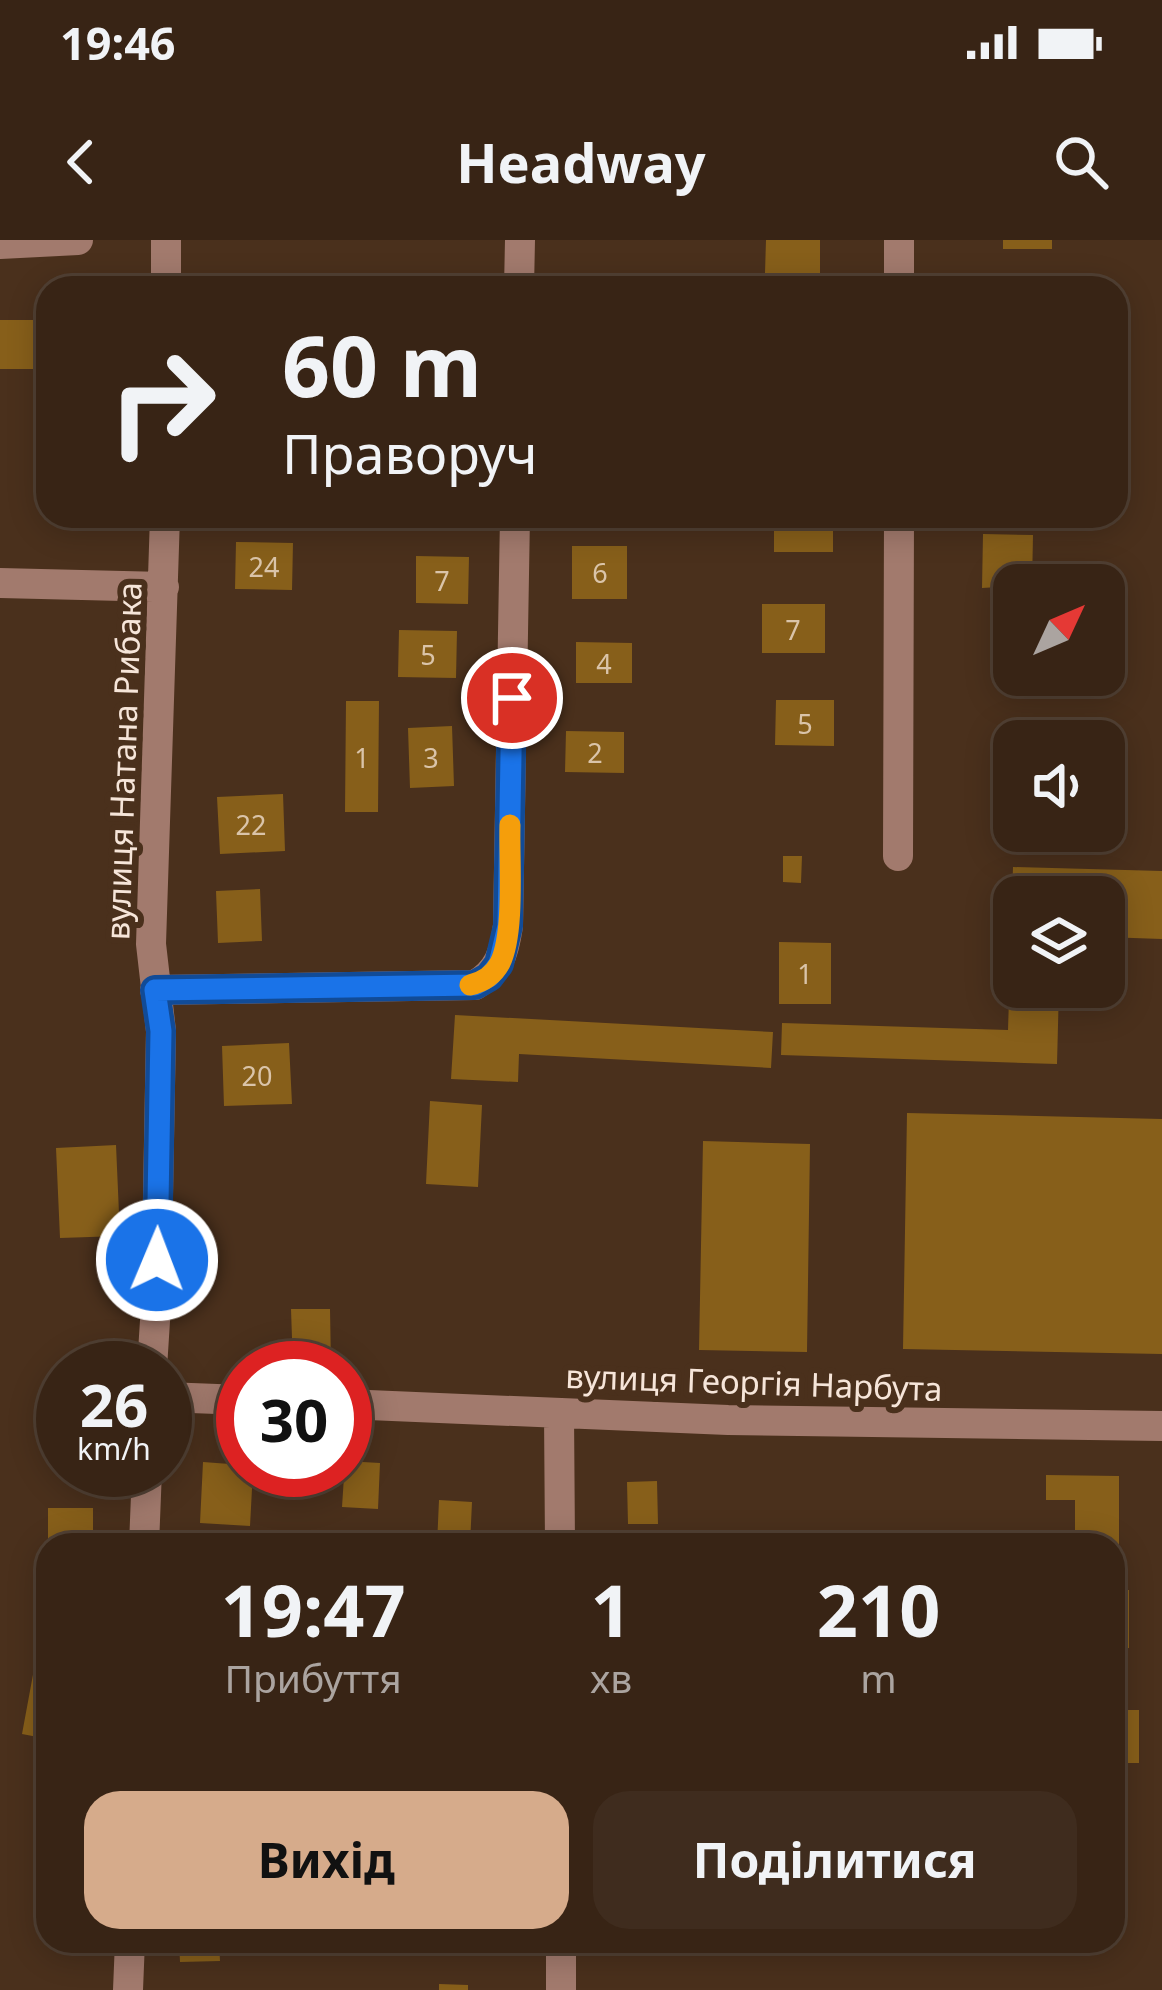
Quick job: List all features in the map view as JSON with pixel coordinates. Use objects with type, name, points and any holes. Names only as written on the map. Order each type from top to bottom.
[{"type":"street","points":[[0,244],[79,240]]},
{"type":"street","points":[[166,240],[166,276]]},
{"type":"street","points":[[519,276],[520,240]]},
{"type":"street","points":[[899,240],[899,276]]},
{"type":"street","name":"вулиця Натана Рибака","points":[[154,1341],[161,1031],[151,944],[165,528]]},
{"type":"street","points":[[155,990],[475,985],[489,977],[499,964],[508,926],[515,528]]},
{"type":"street","points":[[898,856],[899,528]]},
{"type":"street","points":[[0,583],[164,587]]},
{"type":"street","name":"вулиця Георгія Нарбута","points":[[372,1405],[728,1420],[1162,1426]]},
{"type":"street","points":[[559,1413],[560,1533]]},
{"type":"street","points":[[144,1533],[146,1497]]},
{"type":"street","points":[[128,1990],[130,1953]]},
{"type":"street","points":[[561,1953],[561,1990]]},
{"type":"building","points":[[766,240],[820,240],[820,273],[765,273]]},
{"type":"building","points":[[1003,240],[1052,240],[1052,249],[1003,249]]},
{"type":"building","points":[[0,320],[36,320],[36,369],[0,369]]},
{"type":"building","points":[[774,528],[833,528],[833,552],[774,552]]},
{"type":"building","points":[[983,534],[1033,535],[1032,564],[993,564],[993,587],[982,588]]},
{"type":"building","points":[[236,542],[293,543],[292,590],[235,589]]},
{"type":"building","points":[[572,546],[627,546],[627,599],[572,599]]},
{"type":"building","points":[[416,556],[469,557],[468,604],[416,603]]},
{"type":"building","points":[[762,604],[825,604],[825,653],[762,653]]},
{"type":"building","points":[[399,630],[457,631],[456,678],[398,677]]},
{"type":"building","points":[[576,642],[632,643],[632,683],[576,683]]},
{"type":"building","points":[[776,700],[834,700],[834,746],[775,745]]},
{"type":"building","points":[[346,701],[379,701],[378,812],[345,812]]},
{"type":"building","points":[[452,726],[454,786],[410,788],[408,728]]},
{"type":"building","points":[[566,731],[624,732],[624,773],[565,772]]},
{"type":"building","points":[[283,794],[285,851],[220,854],[217,797]]},
{"type":"building","points":[[783,856],[802,856],[801,883],[783,882]]},
{"type":"building","points":[[1013,867],[1162,871],[1162,939],[1125,938],[1125,876],[1013,876]]},
{"type":"building","points":[[260,889],[262,941],[218,943],[216,891]]},
{"type":"building","points":[[779,942],[831,943],[831,1004],[779,1004]]},
{"type":"building","points":[[1009,1008],[1058,1008],[1057,1064],[781,1055],[782,1023],[1008,1030]]},
{"type":"building","points":[[455,1015],[773,1032],[771,1068],[519,1054],[518,1082],[451,1079]]},
{"type":"building","points":[[289,1043],[292,1104],[224,1106],[222,1046]]},
{"type":"building","points":[[430,1101],[482,1105],[478,1187],[426,1184]]},
{"type":"building","points":[[907,1113],[1162,1119],[1162,1354],[903,1349]]},
{"type":"building","points":[[703,1141],[810,1144],[807,1352],[699,1350]]},
{"type":"building","points":[[116,1145],[120,1236],[60,1238],[56,1148]]},
{"type":"building","points":[[291,1309],[330,1309],[331,1341],[292,1341]]},
{"type":"building","points":[[203,1462],[216,1463],[216,1497],[252,1497],[250,1526],[200,1523]]},
{"type":"building","points":[[372,1463],[380,1463],[378,1509],[342,1507],[343,1497],[372,1497]]},
{"type":"building","points":[[1046,1475],[1119,1476],[1119,1533],[1075,1533],[1075,1500],[1046,1500]]},
{"type":"building","points":[[657,1481],[658,1524],[628,1524],[627,1482]]},
{"type":"building","points":[[439,1500],[472,1502],[471,1533],[438,1533]]},
{"type":"building","points":[[48,1508],[93,1508],[93,1533],[48,1533]]},
{"type":"building","points":[[1125,1590],[1129,1590],[1129,1648],[1125,1648]]},
{"type":"building","points":[[36,1658],[36,1737],[22,1734]]},
{"type":"building","points":[[1125,1710],[1139,1710],[1139,1763],[1125,1763]]},
{"type":"building","points":[[180,1953],[220,1953],[220,1961],[180,1962]]},
{"type":"building","points":[[439,1984],[468,1985],[468,1990],[439,1990]]},
{"type":"slow traffic","points":[[470,985],[489,977],[505,948],[510,825]]},
{"type":"route","points":[[157,1260],[161,1031],[155,990],[475,985],[489,977],[505,948],[508,926],[512,698]]}]
